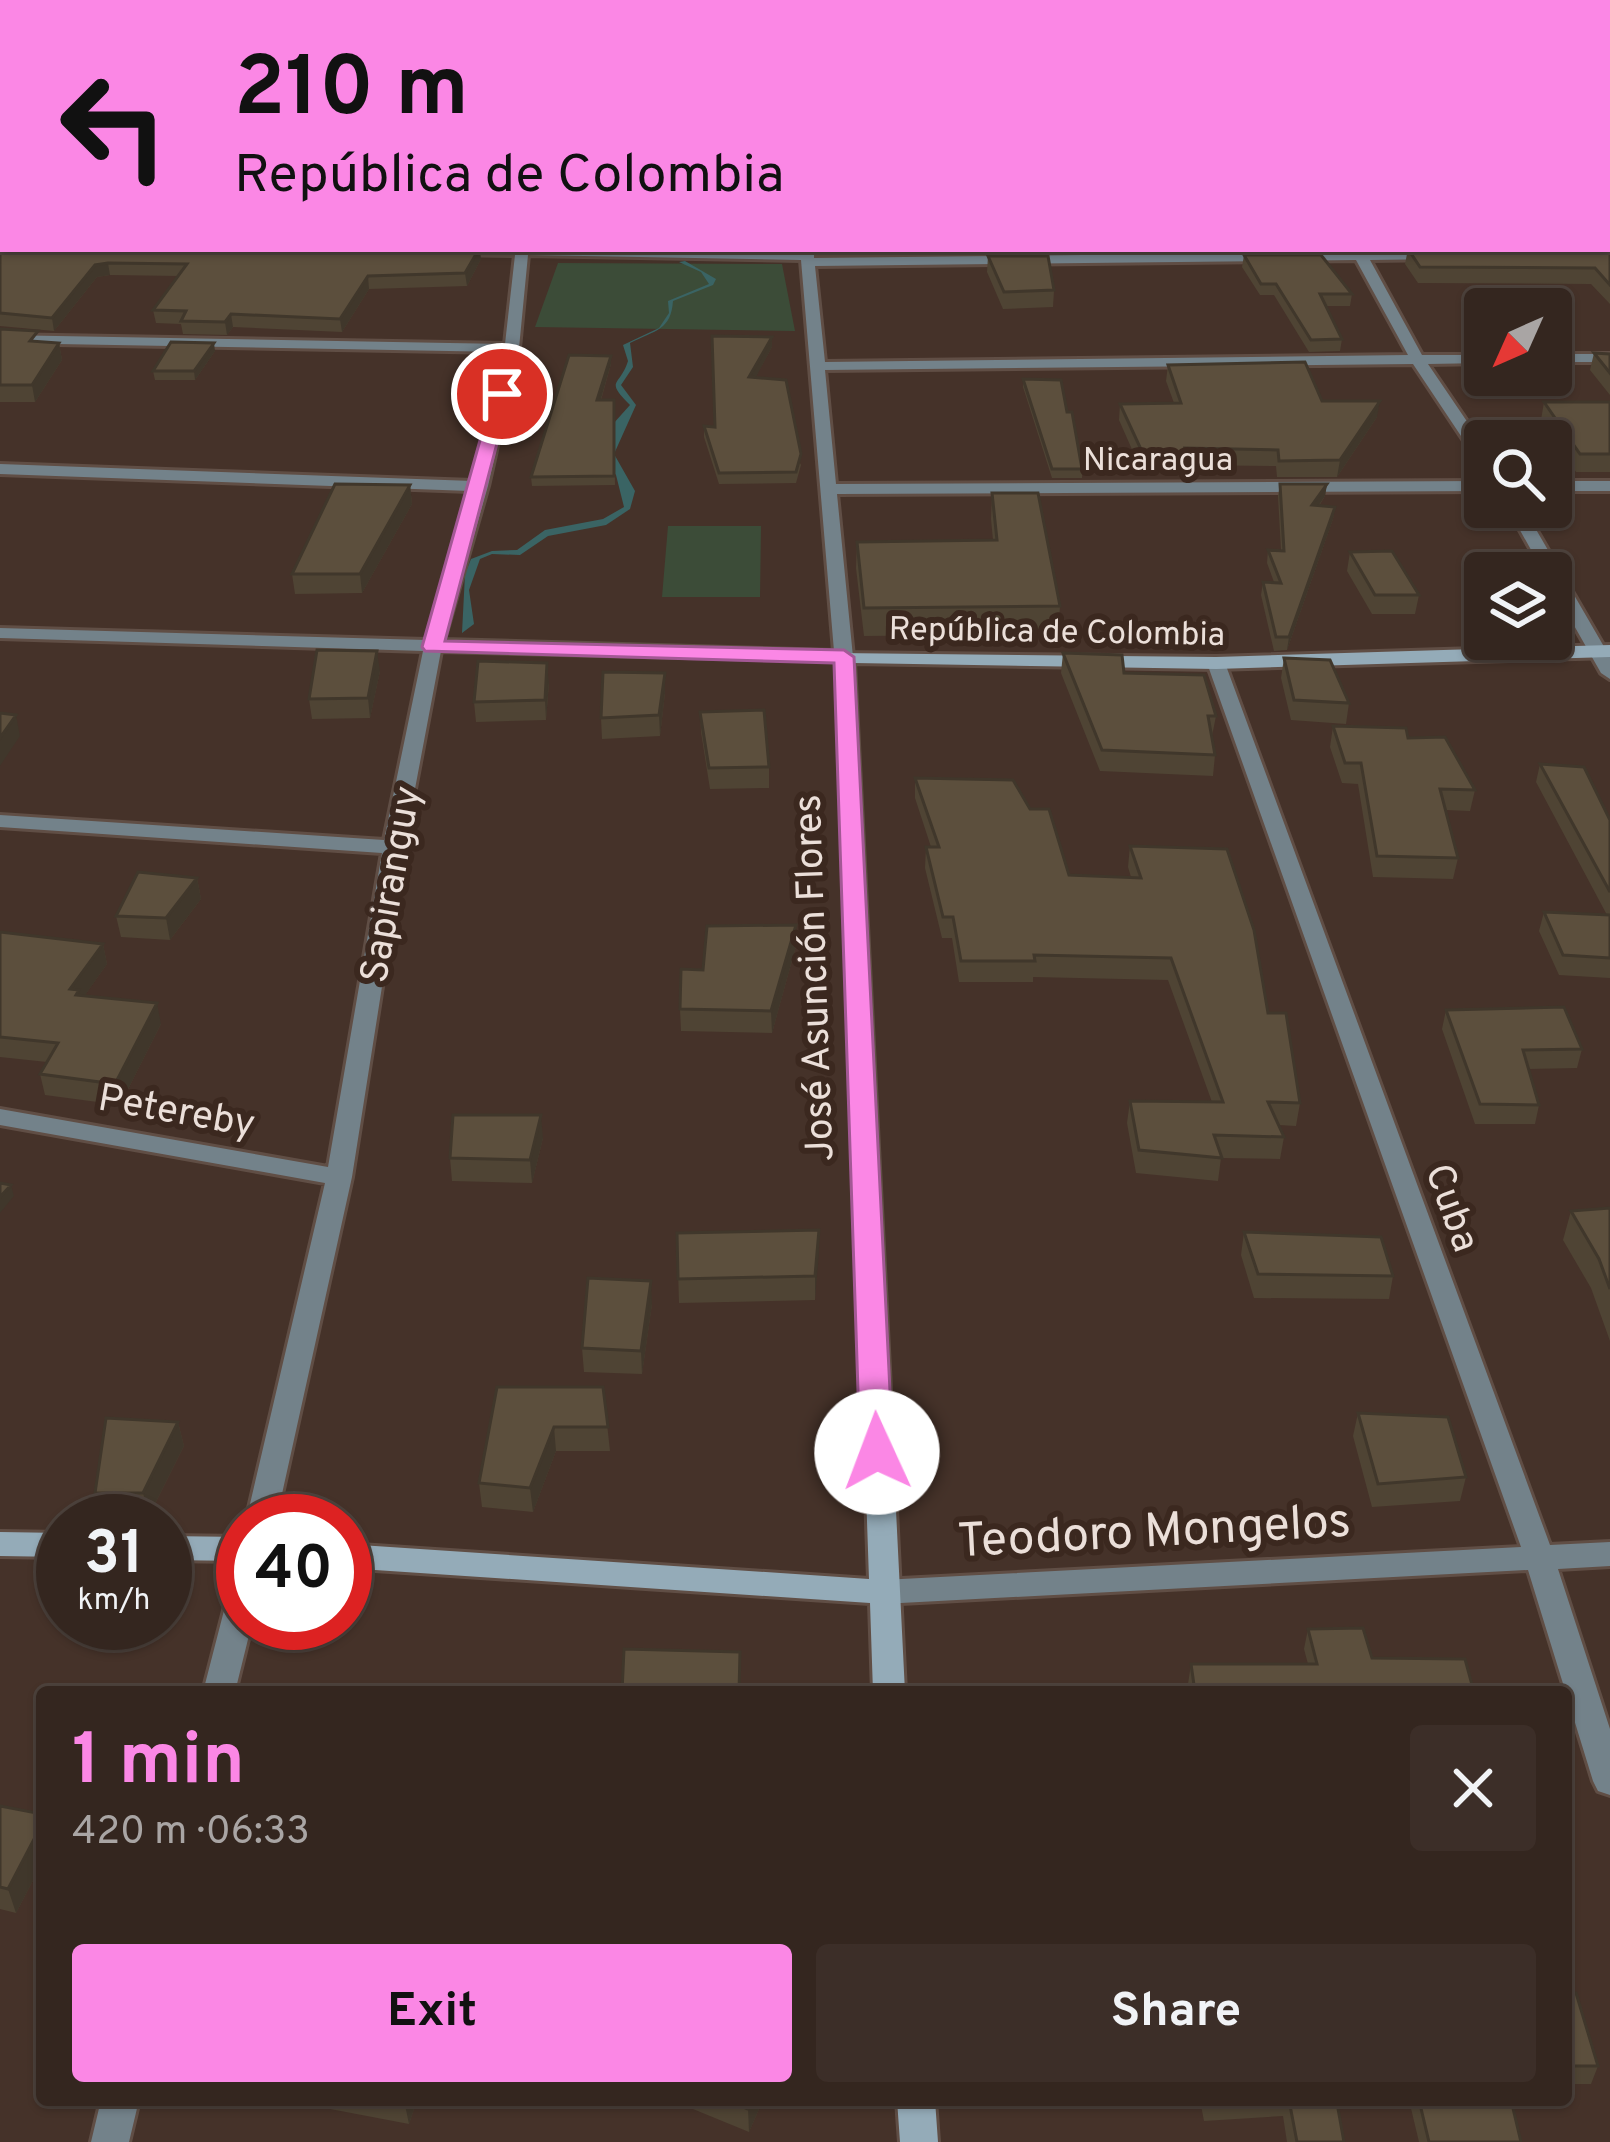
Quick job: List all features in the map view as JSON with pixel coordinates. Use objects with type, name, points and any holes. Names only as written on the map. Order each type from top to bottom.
[{"type":"street","name":"Sapiranguy","points":[[266,1494],[339,1178],[433,647],[480,486],[512,348],[522,252]]},
{"type":"street","points":[[637,252],[1451,255]]},
{"type":"street","points":[[1359,252],[1417,359],[1464,429]]},
{"type":"street","name":"José Asunción Flores","points":[[809,255],[844,657],[889,1686]]},
{"type":"street","points":[[0,339],[512,348]]},
{"type":"street","points":[[821,366],[1464,358]]},
{"type":"street","points":[[1572,358],[1610,358]]},
{"type":"street","points":[[0,469],[480,486]]},
{"type":"street","name":"Nicaragua","points":[[832,489],[1464,486]]},
{"type":"street","points":[[1572,486],[1610,486]]},
{"type":"street","points":[[1528,528],[1604,651],[1610,673]]},
{"type":"street","name":"República de Colombia","points":[[0,633],[1216,663],[1604,651]]},
{"type":"street","name":"Cuba","points":[[1216,663],[1539,1556],[1610,1780]]},
{"type":"street","points":[[0,821],[394,848]]},
{"type":"street","name":"Petereby","points":[[0,1117],[339,1178]]},
{"type":"street","points":[[0,1544],[36,1545]]},
{"type":"street","name":"Teodoro Mongelos","points":[[372,1558],[882,1592],[1610,1554]]},
{"type":"street","points":[[220,1686],[229,1650]]},
{"type":"street","points":[[110,2142],[119,2106]]},
{"type":"street","points":[[916,2106],[919,2142]]},
{"type":"green space","points":[[558,263],[782,264],[795,331],[535,327]]},
{"type":"green space","points":[[668,526],[761,526],[760,597],[662,597]]},
{"type":"water","points":[[685,261],[716,279],[713,285],[673,301],[672,311],[665,324],[655,332],[630,343],[633,367],[621,385],[636,405],[614,454],[635,491],[630,509],[606,525],[548,536],[520,555],[492,554],[480,559],[469,590],[474,624],[462,633],[465,574],[471,559],[492,551],[517,550],[545,530],[603,519],[624,507],[616,475],[606,463],[613,424],[630,405],[616,387],[628,361],[623,345],[659,328],[669,313],[668,301],[709,284],[701,272],[679,262]]},
{"type":"building","points":[[0,252],[477,252],[465,273],[368,276],[340,319],[231,314],[225,322],[181,321],[186,311],[153,310],[187,264],[95,265],[52,318],[0,313]]},
{"type":"building","points":[[1410,252],[1610,252],[1610,285],[1595,268],[1420,267]]},
{"type":"building","points":[[1244,255],[1321,255],[1352,294],[1320,294],[1342,339],[1311,340],[1276,284],[1261,284]]},
{"type":"building","points":[[988,256],[1048,256],[1054,290],[1004,292]]},
{"type":"building","points":[[0,329],[38,331],[30,341],[59,343],[32,385],[0,385]]},
{"type":"building","points":[[712,336],[772,337],[749,377],[786,380],[801,454],[796,472],[719,473],[704,426],[715,427]]},
{"type":"building","points":[[171,342],[214,343],[194,371],[153,371]]},
{"type":"building","points":[[1594,353],[1610,354],[1610,373]]},
{"type":"building","points":[[569,355],[611,356],[597,400],[614,400],[614,476],[531,477]]},
{"type":"building","points":[[1305,362],[1322,401],[1380,401],[1340,460],[1279,461],[1278,450],[1185,448],[1187,455],[1144,456],[1120,404],[1181,403],[1168,365]]},
{"type":"building","points":[[1023,379],[1061,380],[1082,469],[1052,469]]},
{"type":"building","points":[[1544,402],[1610,402],[1610,454],[1580,454],[1572,442],[1572,420],[1556,420]]},
{"type":"building","points":[[335,484],[410,485],[360,574],[292,574]]},
{"type":"building","points":[[1280,484],[1327,484],[1312,505],[1335,507],[1289,637],[1276,637],[1263,582],[1281,583],[1268,550],[1284,551]]},
{"type":"building","points":[[992,493],[1038,493],[1060,606],[864,608],[857,542],[997,540]]},
{"type":"building","points":[[1392,551],[1419,595],[1375,595],[1350,552]]},
{"type":"building","points":[[317,650],[377,651],[368,698],[309,699]]},
{"type":"building","points":[[1063,653],[1122,655],[1124,673],[1204,675],[1216,716],[1208,716],[1215,755],[1102,750]]},
{"type":"building","points":[[1284,658],[1330,660],[1349,703],[1294,700]]},
{"type":"building","points":[[478,661],[547,663],[545,700],[474,702]]},
{"type":"building","points":[[603,672],[665,673],[659,715],[601,718]]},
{"type":"building","points":[[764,710],[769,767],[709,768],[700,712]]},
{"type":"building","points":[[0,713],[16,715],[0,738]]},
{"type":"building","points":[[1333,726],[1406,728],[1408,738],[1445,737],[1475,790],[1440,789],[1458,858],[1377,856],[1361,763],[1345,763]]},
{"type":"building","points":[[1540,764],[1584,767],[1610,820],[1610,892]]},
{"type":"building","points":[[915,778],[1013,780],[1030,809],[1049,809],[1069,875],[1141,878],[1130,846],[1227,849],[1254,930],[1268,1013],[1286,1013],[1300,1103],[1268,1102],[1284,1137],[1214,1135],[1222,1158],[1139,1150],[1130,1101],[1223,1102],[1171,958],[1034,955],[1035,961],[961,961],[953,917],[943,917],[926,847],[939,847]]},
{"type":"building","points":[[138,872],[197,878],[166,918],[116,916]]},
{"type":"building","points":[[1544,912],[1610,915],[1610,958],[1563,955]]},
{"type":"building","points":[[796,925],[771,1011],[680,1009],[681,969],[703,970],[707,926]]},
{"type":"building","points":[[0,932],[103,944],[70,989],[79,990],[76,995],[157,1003],[115,1084],[40,1074],[58,1043],[0,1037]]},
{"type":"building","points":[[1564,1007],[1582,1049],[1523,1050],[1539,1105],[1480,1104],[1446,1010]]},
{"type":"building","points":[[453,1115],[541,1115],[530,1160],[450,1158]]},
{"type":"building","points":[[1610,1208],[1610,1289],[1571,1211]]},
{"type":"building","points":[[819,1230],[815,1276],[678,1279],[677,1233]]},
{"type":"building","points":[[1244,1232],[1381,1237],[1393,1276],[1258,1274]]},
{"type":"building","points":[[588,1278],[651,1281],[641,1351],[582,1348]]},
{"type":"building","points":[[497,1387],[603,1387],[608,1427],[554,1427],[530,1488],[479,1483]]},
{"type":"building","points":[[1358,1413],[1448,1417],[1466,1477],[1378,1484]]},
{"type":"building","points":[[106,1418],[178,1422],[143,1493],[95,1493]]},
{"type":"building","points":[[1363,1628],[1372,1658],[1465,1659],[1472,1686],[1194,1686],[1191,1664],[1317,1664],[1308,1629]]},
{"type":"building","points":[[624,1649],[740,1652],[739,1686],[622,1686]]},
{"type":"building","points":[[0,1806],[36,1813],[36,1835],[8,1889],[0,1887]]},
{"type":"building","points":[[1572,1993],[1576,1993],[1598,2066],[1572,2066]]},
{"type":"building","points":[[1290,2106],[1338,2106],[1344,2142],[1297,2142]]},
{"type":"building","points":[[1420,2106],[1512,2106],[1521,2142],[1429,2142]]},
{"type":"route","points":[[502,394],[433,647],[844,657],[877,1452]]}]
